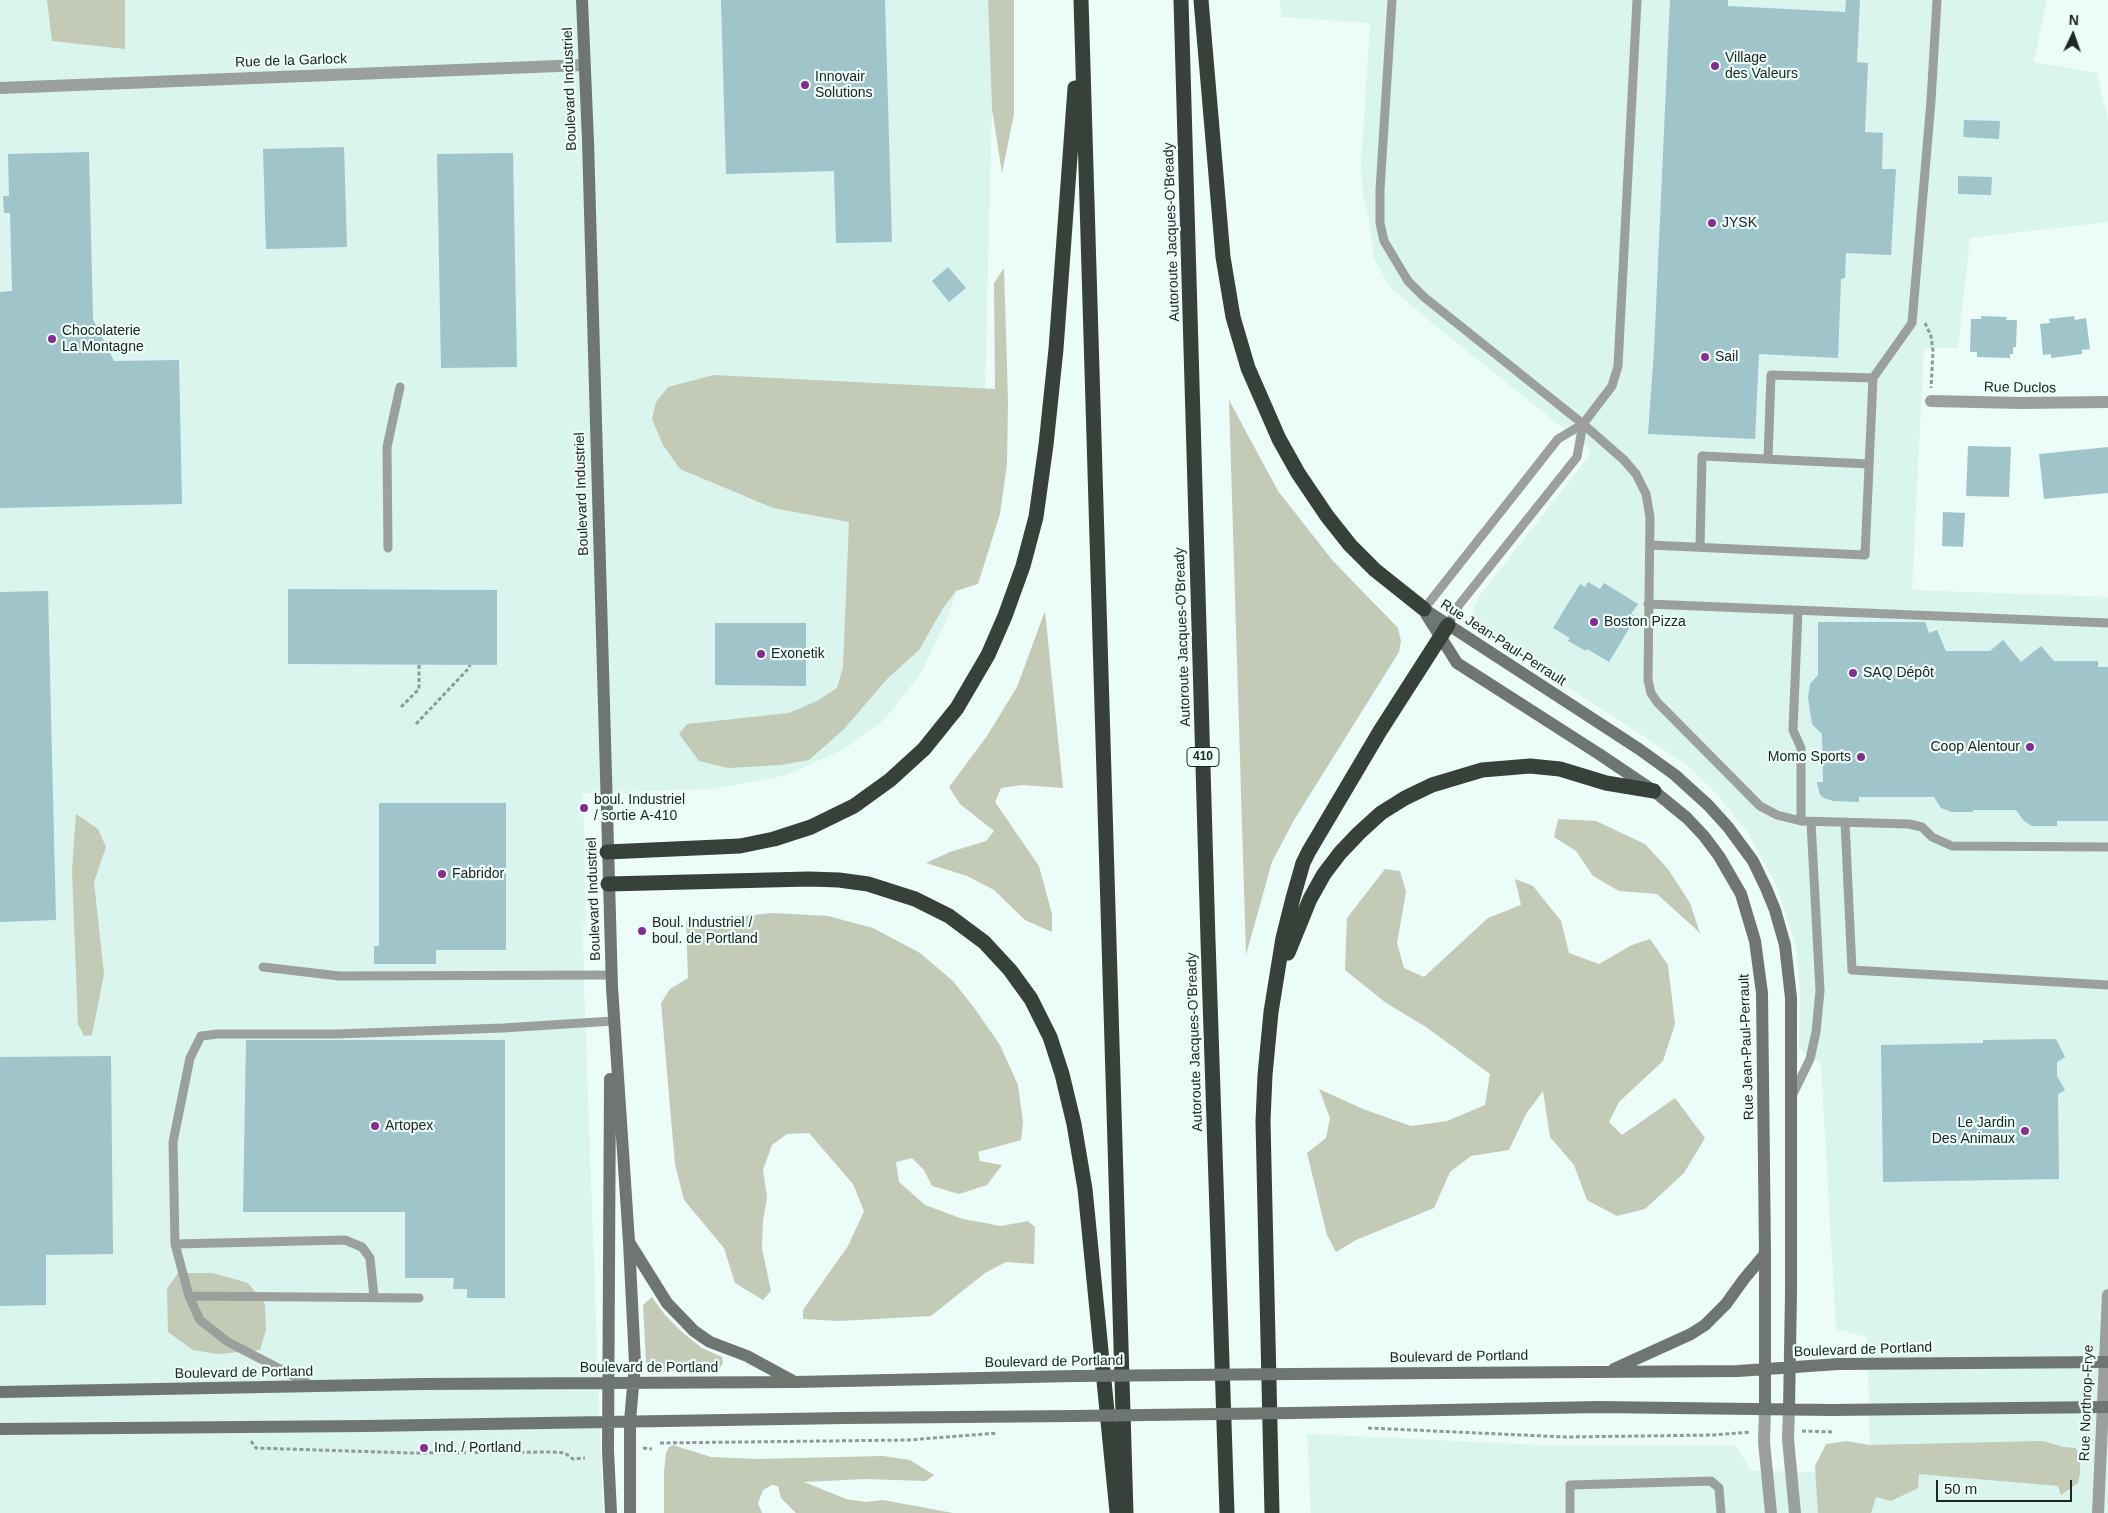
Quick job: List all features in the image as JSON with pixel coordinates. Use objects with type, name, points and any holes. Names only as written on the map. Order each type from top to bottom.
[{"type":"highway","name":"Autoroute Jacques-O'Bready","points":[[1182,0],[1207,921],[1227,1513]]},
{"type":"highway","points":[[1201,0],[1223,257],[1233,317],[1248,368],[1279,439],[1298,473],[1327,516],[1350,545],[1375,570],[1402,594],[1424,609]]},
{"type":"highway","points":[[607,852],[717,848],[750,844],[799,832],[833,817],[877,791],[914,760],[950,717],[980,669],[1011,602],[1028,549],[1039,500],[1056,350],[1081,3]]},
{"type":"highway","points":[[1081,3],[1126,1513]]},
{"type":"highway","points":[[1272,1513],[1263,1137],[1264,1082],[1270,1012],[1286,925],[1303,863],[1326,819],[1444,631]]},
{"type":"highway","points":[[1270,1012],[1295,935],[1310,899],[1324,874],[1359,832],[1381,813],[1405,798],[1432,785],[1464,774],[1522,766],[1560,769],[1606,783],[1654,791]]},
{"type":"highway","points":[[608,884],[809,879],[868,884],[915,899],[949,916],[984,942],[1010,970],[1031,999],[1050,1037],[1065,1083],[1078,1143],[1085,1186],[1117,1513]]},
{"type":"main road","name":"Boulevard Industriel","points":[[582,0],[588,141],[612,1021],[608,1239],[608,1422],[611,1513]]},
{"type":"main road","name":"Rue Jean-Paul-Perrault","points":[[1424,609],[1444,631],[1657,762],[1704,802],[1744,848],[1771,899],[1785,945],[1791,998],[1791,1367],[1789,1409]]},
{"type":"main road","name":"Rue Jean-Paul-Perrault","points":[[1444,631],[1457,663],[1654,791],[1696,828],[1719,856],[1740,894],[1755,940],[1762,993],[1765,1409]]},
{"type":"main road","name":"Boulevard Industriel","points":[[612,1021],[629,1242],[635,1363],[630,1421],[630,1513]]},
{"type":"main road","points":[[629,1242],[667,1303],[686,1325],[710,1342],[747,1356],[796,1382]]},
{"type":"main road","points":[[1611,1371],[1683,1338],[1705,1325],[1726,1304],[1765,1254]]},
{"type":"main road","name":"Boulevard de Portland","points":[[0,1392],[314,1386],[796,1382],[1075,1376],[1738,1371],[1877,1363],[2106,1362]]},
{"type":"main road","points":[[0,1429],[1293,1414],[1598,1407],[1831,1410],[2105,1407]]},
{"type":"street","name":"Rue de la Garlock","points":[[0,88],[584,65]]},
{"type":"street","name":"Rue Duclos","points":[[1931,401],[2036,404],[2108,402]]},
{"type":"street","name":"Rue Northrop-Frye","points":[[2098,1513],[2105,1407],[2108,1295]]},
{"type":"street","name":"Rue Jean-Paul-Perrault","points":[[1765,1409],[1764,1442],[1771,1513]]},
{"type":"street","name":"Rue Jean-Paul-Perrault","points":[[1789,1409],[1788,1439],[1795,1513]]},
{"type":"lane","points":[[1392,0],[1380,190],[1380,222],[1384,241],[1408,281],[1424,297],[1583,424],[1624,460],[1636,474],[1646,494],[1650,517],[1648,680],[1651,693],[1657,702],[1760,806],[1777,815],[1811,822],[1909,824],[1922,827],[1932,836],[1952,846],[2108,846]]},
{"type":"lane","points":[[1424,609],[1558,439],[1583,424],[1612,386],[1618,366],[1637,0]]},
{"type":"lane","points":[[1650,544],[1864,556],[1873,378],[1912,322],[1932,101],[1937,0]]},
{"type":"lane","points":[[1768,460],[1770,375],[1873,378]]},
{"type":"lane","points":[[388,548],[387,447],[400,387]]},
{"type":"lane","points":[[1444,631],[1460,605],[1577,457],[1583,424]]},
{"type":"lane","points":[[1700,547],[1702,456],[1869,464]]},
{"type":"lane","points":[[1648,604],[2108,623]]},
{"type":"lane","points":[[1798,611],[1793,730],[1801,748],[1801,821]]},
{"type":"lane","points":[[1792,1096],[1810,1059],[1816,1032],[1819,1002],[1820,970],[1811,822]]},
{"type":"lane","points":[[1845,822],[1852,970],[2108,985]]},
{"type":"lane","points":[[264,967],[339,976],[611,981]]},
{"type":"lane","points":[[314,1386],[228,1342],[200,1320],[189,1296],[175,1244],[174,1142],[190,1058],[200,1036],[218,1034],[336,1034],[503,1028],[612,1021]]},
{"type":"lane","points":[[175,1244],[345,1240],[362,1247],[370,1258],[374,1298]]},
{"type":"lane","points":[[189,1296],[419,1298]]},
{"type":"lane","points":[[1570,1513],[1570,1485],[1711,1482],[1719,1488],[1721,1513]]},
{"type":"path","points":[[1913,312],[1927,324],[1931,336],[1933,351],[1931,401]]},
{"type":"path","points":[[401,707],[419,689],[419,664]]},
{"type":"path","points":[[416,724],[470,665]]},
{"type":"path","points":[[1362,1428],[1566,1437],[1713,1436],[1733,1432]]},
{"type":"path","points":[[660,1443],[909,1440],[973,1436]]},
{"type":"path","points":[[256,1448],[411,1453],[554,1452],[565,1453],[573,1459],[584,1458]]},
{"type":"shaded area","points":[[0,0],[988,0],[992,109],[985,388],[979,498],[965,566],[947,619],[921,673],[885,719],[846,748],[787,775],[714,789],[583,793],[586,923],[583,924],[584,985],[603,1513],[0,1513]]},
{"type":"shaded area","points":[[47,0],[125,0],[125,49],[52,41]]},
{"type":"shaded area","points":[[988,0],[1014,0],[1014,114],[1002,173],[992,109]]},
{"type":"shaded area","points":[[1280,0],[2047,0],[2034,62],[2097,73],[2108,120],[2108,222],[1970,238],[1958,348],[1924,348],[1912,590],[2108,597],[2108,1513],[1311,1513],[1307,1434],[1563,1446],[1736,1446],[1751,1471],[1820,1472],[1870,1448],[1867,1337],[1836,1329],[1821,1065],[1799,1048],[1800,991],[1795,943],[1776,884],[1748,833],[1717,794],[1686,764],[1482,631],[1475,620],[1474,607],[1480,595],[1591,454],[1588,448],[1390,287],[1374,258],[1370,224],[1363,195],[1361,164],[1370,23],[1281,17]]},
{"type":"shaded area","points":[[1004,268],[1008,401],[1007,464],[1000,514],[978,584],[956,591],[943,608],[919,650],[887,679],[844,729],[809,760],[781,765],[728,768],[699,761],[679,734],[687,724],[789,713],[817,701],[837,688],[843,667],[849,522],[773,508],[680,469],[663,445],[652,419],[656,402],[668,387],[713,375],[995,389],[994,283]]},
{"type":"shaded area","points":[[1229,400],[1278,491],[1333,561],[1398,628],[1401,641],[1399,652],[1294,820],[1272,862],[1246,955]]},
{"type":"shaded area","points":[[1045,611],[1063,788],[1022,785],[1001,788],[995,802],[1039,866],[1052,914],[1052,932],[1025,920],[994,890],[967,876],[926,863],[950,852],[986,841],[994,831],[960,804],[949,787],[987,736],[1017,687]]},
{"type":"shaded area","points":[[76,814],[98,829],[106,847],[94,882],[104,974],[92,1035],[84,1036],[78,1024],[72,870]]},
{"type":"shaded area","points":[[1558,819],[1596,821],[1645,844],[1668,869],[1690,903],[1700,933],[1657,894],[1619,891],[1593,876],[1576,851],[1554,837]]},
{"type":"shaded area","points":[[1385,869],[1400,871],[1406,892],[1397,943],[1404,968],[1424,977],[1488,918],[1521,905],[1515,879],[1533,886],[1561,921],[1569,953],[1599,964],[1632,945],[1650,939],[1668,965],[1675,1024],[1663,1061],[1619,1102],[1609,1122],[1622,1135],[1675,1098],[1705,1138],[1684,1173],[1645,1209],[1617,1216],[1587,1200],[1574,1165],[1550,1137],[1543,1091],[1526,1114],[1509,1150],[1471,1156],[1450,1172],[1434,1208],[1356,1240],[1336,1252],[1327,1235],[1307,1153],[1326,1138],[1330,1118],[1319,1089],[1363,1109],[1411,1126],[1447,1121],[1485,1105],[1490,1074],[1426,1027],[1386,1003],[1345,970],[1347,918]]},
{"type":"shaded area","points":[[773,913],[828,916],[873,928],[920,953],[953,981],[975,1009],[1000,1045],[1018,1085],[1023,1122],[1021,1140],[978,1152],[980,1161],[1002,1165],[987,1185],[959,1194],[932,1186],[924,1170],[912,1158],[896,1162],[899,1182],[925,1205],[963,1219],[1001,1226],[1028,1221],[1035,1227],[1034,1264],[1006,1262],[985,1273],[931,1316],[839,1321],[803,1319],[803,1310],[848,1246],[864,1211],[853,1184],[809,1133],[787,1134],[772,1145],[763,1170],[767,1197],[763,1221],[762,1248],[771,1291],[763,1300],[735,1283],[724,1248],[684,1200],[675,1164],[661,1003],[670,989],[688,978],[686,921]]},
{"type":"shaded area","points":[[178,1273],[212,1273],[248,1283],[265,1304],[266,1330],[260,1350],[218,1354],[193,1350],[168,1332],[167,1289]]},
{"type":"shaded area","points":[[652,1297],[665,1315],[683,1333],[702,1348],[722,1357],[723,1363],[719,1369],[655,1372],[649,1369],[646,1363],[643,1305]]},
{"type":"shaded area","points":[[1847,1441],[1869,1445],[2043,1441],[2064,1447],[2076,1448],[2080,1460],[2080,1473],[2078,1483],[2061,1495],[2058,1486],[1919,1474],[1918,1488],[1891,1501],[1876,1497],[1871,1513],[1818,1513],[1815,1466],[1826,1444]]},
{"type":"shaded area","points":[[673,1445],[711,1457],[757,1459],[883,1456],[910,1460],[934,1475],[926,1481],[865,1479],[804,1482],[846,1499],[866,1502],[883,1500],[953,1513],[796,1513],[781,1498],[778,1486],[772,1485],[763,1490],[758,1503],[762,1513],[664,1513],[666,1453],[669,1447]]},
{"type":"building","name":"Innovair Solutions","points":[[721,0],[885,0],[892,242],[836,243],[834,171],[726,174]]},
{"type":"building","points":[[1670,0],[1728,0],[1728,6],[1845,12],[1846,0],[1860,0],[1857,62],[1868,63],[1865,132],[1883,133],[1882,169],[1896,169],[1891,255],[1846,253],[1845,278],[1841,279],[1838,358],[1759,354],[1755,439],[1648,434],[1654,350]]},
{"type":"building","points":[[1964,120],[2000,121],[1999,139],[1963,137]]},
{"type":"building","points":[[344,147],[347,247],[266,249],[263,149]]},
{"type":"building","name":"Chocolaterie La Montagne","points":[[89,152],[93,319],[114,361],[179,360],[182,504],[0,508],[0,292],[12,291],[10,213],[4,213],[3,196],[9,196],[8,154]]},
{"type":"building","points":[[513,153],[517,367],[441,368],[437,154]]},
{"type":"building","points":[[1958,176],[1992,177],[1991,195],[1958,194]]},
{"type":"building","points":[[948,267],[966,288],[949,302],[932,281]]},
{"type":"building","points":[[1981,316],[2007,317],[2006,320],[2017,320],[2016,347],[2013,347],[2013,354],[2010,354],[2010,358],[1977,357],[1977,352],[1970,352],[1971,319],[1981,319]]},
{"type":"building","points":[[2074,316],[2075,320],[2086,318],[2090,349],[2082,350],[2082,354],[2051,358],[2051,354],[2043,355],[2040,324],[2050,323],[2049,319]]},
{"type":"building","points":[[1968,446],[2011,447],[2009,497],[1966,496]]},
{"type":"building","points":[[2108,447],[2108,493],[2044,499],[2039,454]]},
{"type":"building","points":[[1943,512],[1965,513],[1963,547],[1942,546]]},
{"type":"building","name":"Boston Pizza","points":[[1588,582],[1600,589],[1604,583],[1638,604],[1631,614],[1636,617],[1609,662],[1587,649],[1586,651],[1568,641],[1570,638],[1553,628],[1580,584],[1585,587]]},
{"type":"building","points":[[288,589],[497,590],[497,665],[288,664]]},
{"type":"building","points":[[48,591],[56,920],[0,922],[0,592]]},
{"type":"building","points":[[1818,622],[1925,622],[1929,633],[1937,630],[1946,651],[1990,651],[2003,640],[2021,662],[2041,646],[2054,661],[2098,661],[2098,667],[2108,667],[2108,821],[2057,821],[2057,826],[2032,826],[2024,821],[2016,810],[1952,812],[1941,808],[1934,797],[1859,797],[1859,802],[1833,801],[1824,798],[1820,795],[1817,782],[1823,782],[1822,734],[1812,724],[1808,698],[1810,684],[1818,675]]},
{"type":"building","name":"Exonetik","points":[[715,623],[806,623],[806,686],[715,685]]},
{"type":"building","name":"Fabridor","points":[[379,803],[506,803],[506,950],[436,950],[436,964],[374,964],[374,946],[379,946]]},
{"type":"building","points":[[2056,1039],[2065,1057],[2057,1062],[2057,1076],[2065,1090],[2058,1094],[2059,1179],[1883,1182],[1881,1045],[1983,1043],[1983,1040]]},
{"type":"building","name":"Artopex","points":[[246,1040],[505,1040],[505,1298],[467,1298],[467,1289],[453,1289],[454,1278],[405,1278],[405,1212],[243,1212]]},
{"type":"building","points":[[111,1056],[113,1254],[46,1255],[46,1305],[0,1306],[0,1057]]},
{"type":"place","name":"Village des Valeurs","points":[[1715,66]]},
{"type":"place","name":"Innovair Solutions","points":[[805,85]]},
{"type":"place","name":"JYSK","points":[[1712,223]]},
{"type":"place","name":"Chocolaterie La Montagne","points":[[52,339]]},
{"type":"place","name":"Sail","points":[[1705,357]]},
{"type":"place","name":"Boston Pizza","points":[[1594,622]]},
{"type":"place","name":"Exonetik","points":[[761,654]]},
{"type":"place","name":"SAQ Dépôt","points":[[1853,673]]},
{"type":"place","name":"Coop Alentour","points":[[2030,747]]},
{"type":"place","name":"Momo Sports","points":[[1861,757]]},
{"type":"place","name":"boul. Industriel / sortie A-410","points":[[584,808]]},
{"type":"place","name":"Fabridor","points":[[442,874]]},
{"type":"place","name":"Boul. Industriel / boul. de Portland","points":[[642,931]]},
{"type":"place","name":"Artopex","points":[[375,1126]]},
{"type":"place","name":"Le Jardin Des Animaux","points":[[2025,1131]]},
{"type":"place","name":"Ind. / Portland","points":[[424,1448]]}]
